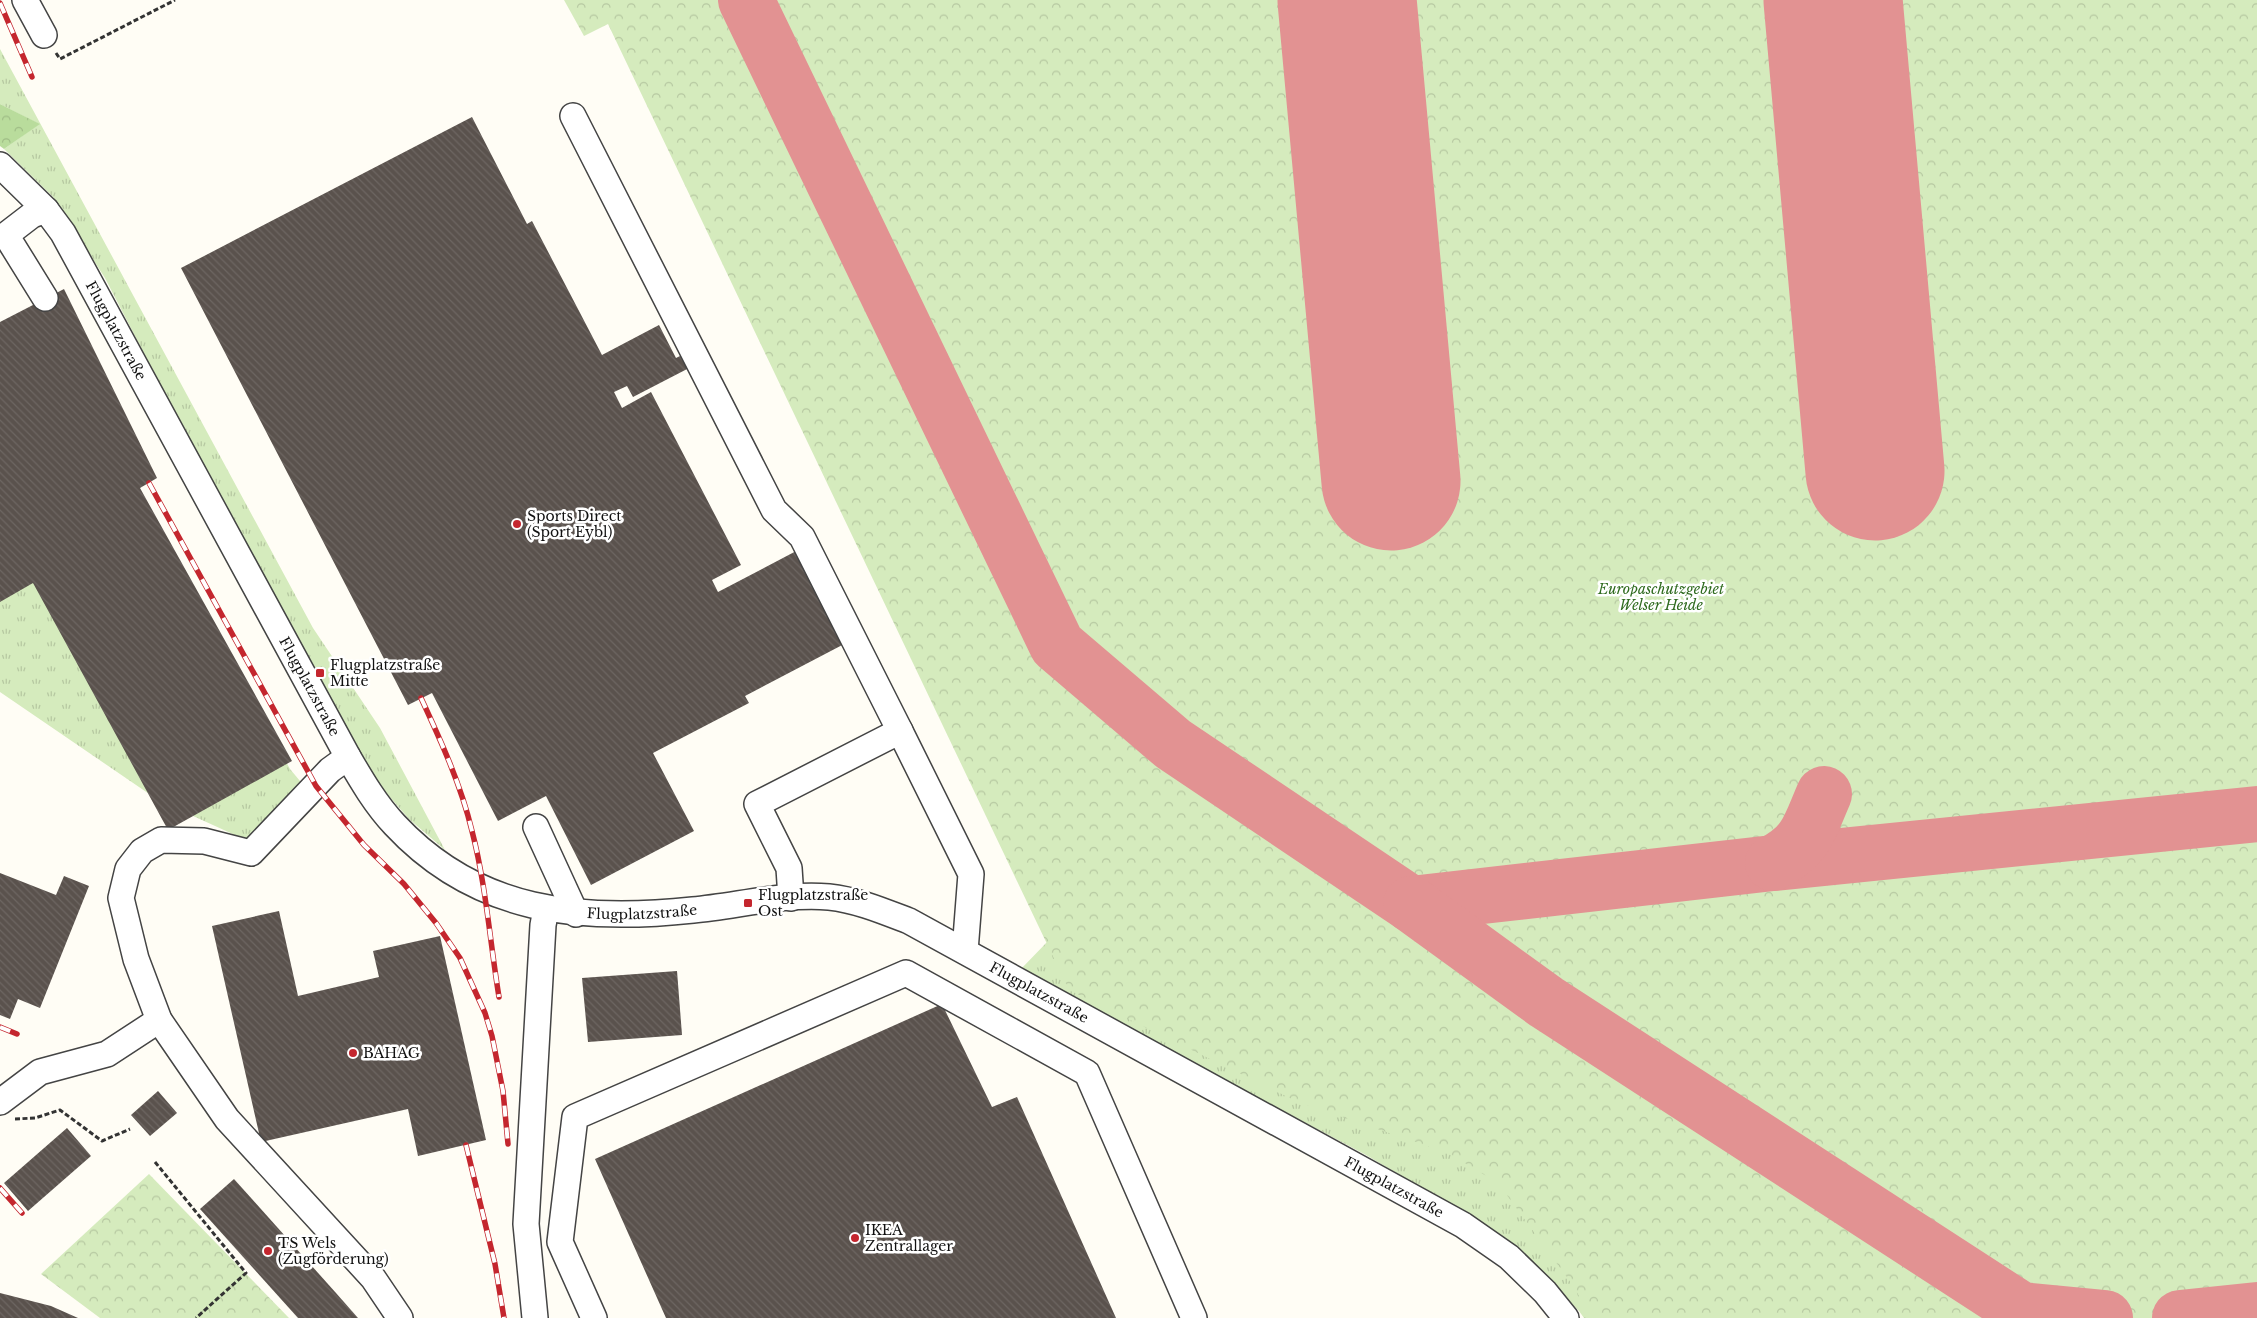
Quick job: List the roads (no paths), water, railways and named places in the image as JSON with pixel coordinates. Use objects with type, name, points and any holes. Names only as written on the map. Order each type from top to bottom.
[{"type":"street","points":[[25,0],[44,35]]},
{"type":"street","points":[[573,116],[774,510],[802,536],[971,874],[965,950]]},
{"type":"street","name":"Flugplatzstraße","points":[[0,165],[46,210],[63,233],[85,270],[348,757],[369,792],[395,825],[425,852],[470,882],[501,896],[546,909],[576,914],[644,914],[790,898],[828,897],[864,904],[909,921],[965,950],[1463,1225],[1509,1257],[1545,1292],[1566,1318]]},
{"type":"street","points":[[45,298],[6,235],[32,215],[46,210]]},
{"type":"street","points":[[790,898],[790,868],[757,804],[900,731]]},
{"type":"street","points":[[348,757],[330,770],[251,853],[204,842],[161,840],[142,851],[128,869],[121,898],[136,959],[159,1020],[227,1119],[373,1278],[400,1318]]},
{"type":"street","points":[[536,827],[576,914]]},
{"type":"street","points":[[535,1318],[526,1224],[543,925],[546,909]]},
{"type":"street","points":[[594,1318],[560,1242],[575,1117],[906,973],[1087,1073],[1194,1318]]},
{"type":"street","points":[[6,1111],[40,1072],[107,1054],[159,1020]]},
{"type":"railway","points":[[0,3],[32,77]]},
{"type":"railway","points":[[149,483],[316,786],[364,845],[404,884],[436,923],[460,958],[485,1013],[492,1036],[503,1091],[508,1144]]},
{"type":"railway","points":[[421,698],[456,780],[472,831],[484,893],[499,997]]},
{"type":"railway","points":[[0,1027],[17,1034]]},
{"type":"railway","points":[[466,1145],[495,1264],[504,1318]]},
{"type":"railway","points":[[0,1188],[22,1213]]},
{"type":"place","name":"Sports Direct (Sport Eybl)","points":[[517,524]]},
{"type":"place","name":"Flugplatzstraße Mitte","points":[[320,673]]},
{"type":"place","name":"Flugplatzstraße Ost","points":[[748,903]]},
{"type":"place","name":"BAHAG","points":[[353,1053]]},
{"type":"place","name":"IKEA Zentrallager","points":[[855,1238]]},
{"type":"place","name":"TS Wels (Zugförderung)","points":[[268,1251]]},
{"type":"park label","name":"Europaschutzgebiet Welser Heide","points":[[1661,598]]}]
